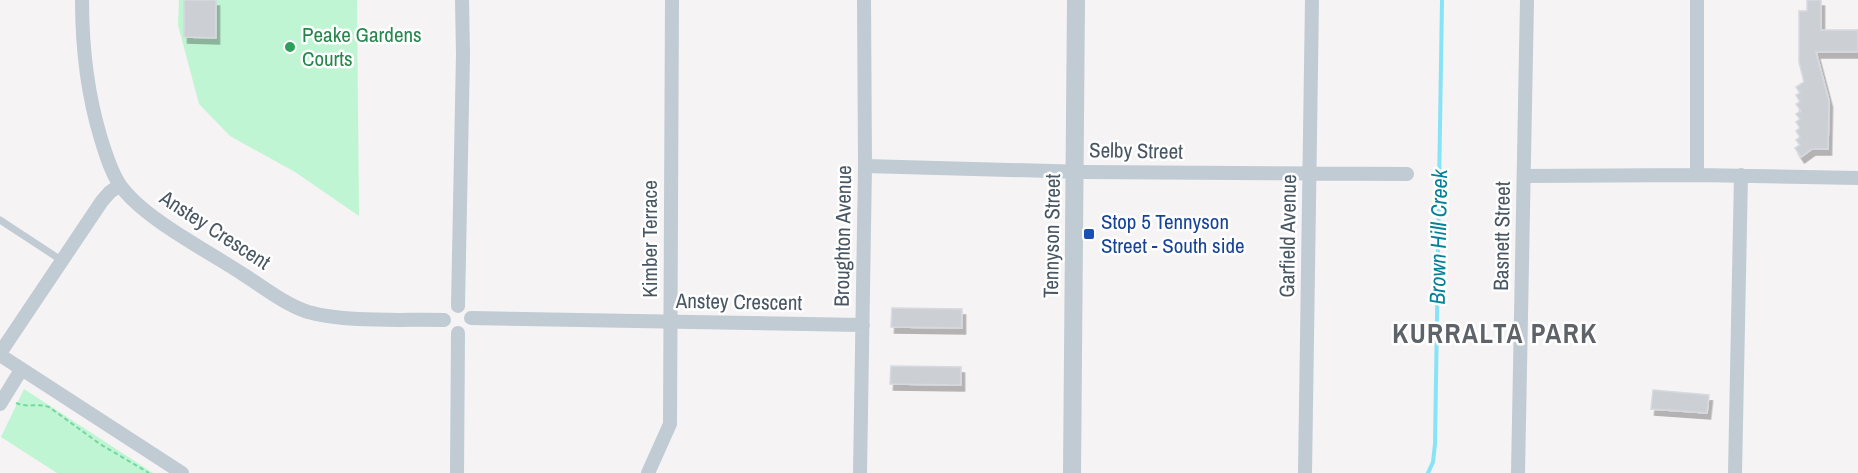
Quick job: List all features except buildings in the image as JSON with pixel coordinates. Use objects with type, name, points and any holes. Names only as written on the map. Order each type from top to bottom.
[{"type":"street","name":"Anstey Crescent","points":[[82,0],[82,31],[87,80],[94,117],[107,159],[120,185],[146,213],[282,298],[308,311],[352,318],[444,320]]},
{"type":"street","points":[[458,306],[462,0]]},
{"type":"street","name":"Kimber Terrace","points":[[648,473],[670,424],[672,0]]},
{"type":"street","name":"Broughton Avenue","points":[[860,473],[865,166],[864,0]]},
{"type":"street","name":"Tennyson Street","points":[[1072,473],[1076,0]]},
{"type":"street","name":"Garfield Avenue","points":[[1305,473],[1312,0]]},
{"type":"street","name":"Basnett Street","points":[[1518,473],[1527,0]]},
{"type":"street","points":[[1697,0],[1697,175]]},
{"type":"street","name":"Selby Street","points":[[865,166],[1075,171],[1407,174]]},
{"type":"street","points":[[1524,176],[1741,175],[1858,178]]},
{"type":"street","points":[[1735,473],[1741,175]]},
{"type":"street","points":[[120,185],[102,201],[0,354],[21,370],[182,473]]},
{"type":"street","points":[[458,306],[466,310],[471,318],[466,330],[458,333],[447,328],[444,320],[447,312],[458,306]]},
{"type":"street","name":"Anstey Crescent","points":[[471,318],[863,325]]},
{"type":"street","points":[[457,473],[458,333]]},
{"type":"street","points":[[6,402],[21,370]]},
{"type":"lane","points":[[0,220],[61,260]]},
{"type":"path","points":[[6,402],[27,407],[42,405],[49,407],[100,444],[149,473]]},
{"type":"green space","points":[[179,0],[357,0],[359,216],[295,172],[230,136],[199,104],[178,25]]},
{"type":"green space","points":[[24,389],[153,473],[57,473],[1,437]]},
{"type":"waterway","name":"Brown Hill Creek","points":[[1428,473],[1433,462],[1435,444],[1442,0]]},
{"type":"place","name":"Peake Gardens Courts","points":[[290,47]]},
{"type":"place","name":"Stop 5 Tennyson Street - South side","points":[[1089,234]]},
{"type":"district","name":"KURRALTA PARK","points":[[1495,334]]}]
